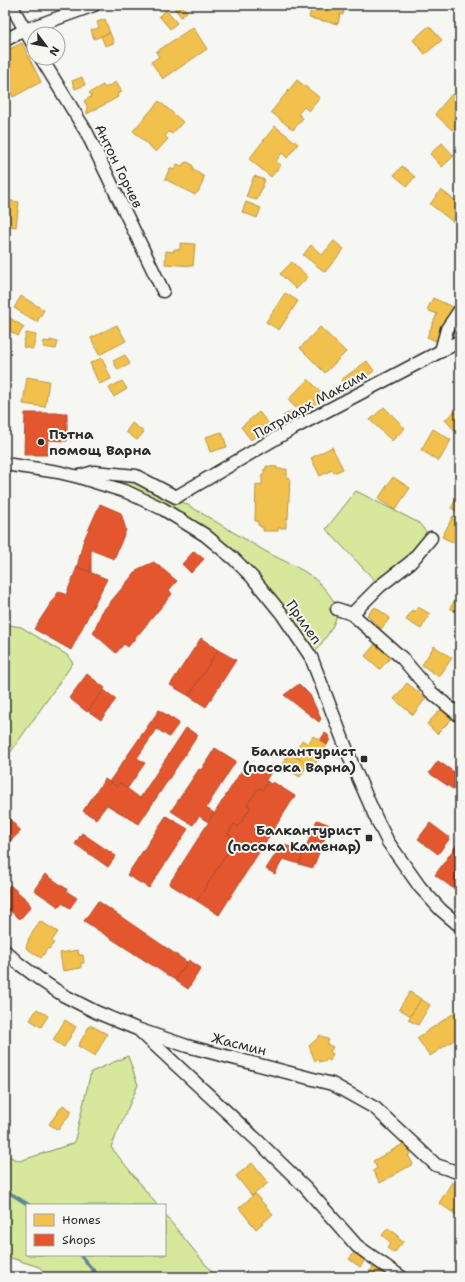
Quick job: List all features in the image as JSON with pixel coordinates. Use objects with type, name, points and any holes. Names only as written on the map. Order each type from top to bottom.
[{"type":"street","points":[[11,5],[25,30]]},
{"type":"street","points":[[5,40],[25,30],[84,10],[94,5]]},
{"type":"street","name":"Антон Горчев","points":[[46,66],[87,133],[163,291]]},
{"type":"street","points":[[441,351],[447,329],[460,310]]},
{"type":"street","name":"Патриарх Максим","points":[[79,476],[94,472],[136,476],[176,497],[290,430],[460,341]]},
{"type":"street","name":"Прилеп","points":[[5,464],[79,476],[127,492],[163,509],[205,535],[234,559],[282,614],[311,657],[353,766],[388,842],[420,888],[441,910],[460,926]]},
{"type":"street","points":[[352,614],[380,586],[411,562],[431,538]]},
{"type":"street","points":[[337,609],[352,614],[402,658],[431,692],[460,716]]},
{"type":"street","name":"Жасмин","points":[[5,951],[30,972],[64,995],[96,1012],[137,1029],[187,1046],[332,1084],[374,1108],[436,1165],[460,1173]]},
{"type":"street","points":[[137,1029],[305,1187],[357,1246],[401,1277]]},
{"type":"green space","points":[[136,476],[185,503],[265,551],[304,571],[319,582],[336,606],[337,615],[326,638],[315,652],[292,619],[253,569],[207,531],[98,478]]},
{"type":"green space","points":[[356,491],[419,523],[431,538],[380,586],[326,529]]},
{"type":"green space","points":[[5,624],[21,627],[67,655],[73,663],[5,760]]},
{"type":"green space","points":[[128,1056],[138,1085],[111,1147],[156,1204],[26,1204],[26,1256],[166,1256],[166,1216],[216,1277],[49,1277],[39,1267],[5,1256],[5,1155],[20,1161],[74,1143],[91,1072]]},
{"type":"building: Homes","points":[[172,5],[182,5],[187,12],[181,17]]},
{"type":"building: Homes","points":[[312,5],[345,5],[343,15],[340,14],[338,24],[309,18]]},
{"type":"building: Homes","points":[[166,10],[177,23],[170,29],[159,16]]},
{"type":"building: Homes","points":[[105,19],[110,33],[94,39],[91,30],[99,28],[97,22]]},
{"type":"building: Homes","points":[[429,26],[442,40],[425,54],[413,40]]},
{"type":"building: Homes","points":[[193,27],[207,49],[163,79],[151,62],[159,57],[156,52]]},
{"type":"building: Homes","points":[[110,33],[114,43],[105,46],[101,36]]},
{"type":"building: Homes","points":[[22,43],[26,51],[26,66],[33,66],[41,82],[13,97],[5,77],[5,51]]},
{"type":"building: Homes","points":[[82,77],[85,85],[75,89],[72,81]]},
{"type":"building: Homes","points":[[297,80],[320,98],[309,111],[304,107],[298,114],[303,118],[293,130],[271,112]]},
{"type":"building: Homes","points":[[116,82],[122,92],[117,94],[118,97],[87,114],[87,106],[84,101],[92,96],[89,93],[103,85],[105,88]]},
{"type":"building: Homes","points":[[452,94],[460,101],[460,121],[452,130],[435,114]]},
{"type":"building: Homes","points":[[159,101],[183,122],[172,134],[169,132],[165,136],[168,139],[156,152],[133,131]]},
{"type":"building: Homes","points":[[275,126],[298,144],[287,158],[282,153],[276,161],[281,165],[271,177],[249,159]]},
{"type":"building: Homes","points":[[442,143],[454,156],[442,167],[430,154]]},
{"type":"building: Homes","points":[[187,162],[191,164],[193,166],[193,170],[204,177],[198,192],[195,195],[165,179],[170,168],[174,170],[177,164],[182,166]]},
{"type":"building: Homes","points":[[402,166],[415,177],[407,186],[394,175]]},
{"type":"building: Homes","points":[[254,176],[265,180],[257,200],[246,197]]},
{"type":"building: Homes","points":[[441,190],[460,204],[460,222],[457,225],[430,204]]},
{"type":"building: Homes","points":[[5,200],[19,202],[16,227],[5,225]]},
{"type":"building: Homes","points":[[246,202],[261,208],[257,218],[242,212]]},
{"type":"building: Homes","points":[[334,241],[344,249],[325,272],[303,255],[311,245],[322,255]]},
{"type":"building: Homes","points":[[180,243],[195,244],[193,266],[165,264],[166,251],[174,252],[174,249],[180,250]]},
{"type":"building: Homes","points":[[292,262],[308,277],[296,289],[280,274]]},
{"type":"building: Homes","points":[[285,293],[298,301],[279,330],[266,322]]},
{"type":"building: Homes","points":[[21,296],[44,310],[37,322],[14,308]]},
{"type":"building: Homes","points":[[433,298],[453,307],[438,342],[427,337],[437,314],[427,310]]},
{"type":"building: Homes","points":[[10,318],[24,327],[18,336],[5,328]]},
{"type":"building: Homes","points":[[460,323],[460,337],[458,338],[454,330]]},
{"type":"building: Homes","points":[[117,325],[126,341],[99,355],[91,338]]},
{"type":"building: Homes","points":[[320,327],[346,352],[325,373],[300,348]]},
{"type":"building: Homes","points":[[26,333],[36,335],[33,349],[23,347]]},
{"type":"building: Homes","points":[[50,340],[58,342],[56,349],[43,347],[44,341],[50,342]]},
{"type":"building: Homes","points":[[125,355],[130,364],[118,370],[113,361]]},
{"type":"building: Homes","points":[[102,358],[111,379],[99,384],[90,363]]},
{"type":"building: Homes","points":[[367,361],[374,371],[348,390],[341,380]]},
{"type":"building: Homes","points":[[27,377],[49,381],[45,407],[23,404]]},
{"type":"building: Homes","points":[[308,379],[324,395],[304,416],[288,400]]},
{"type":"building: Homes","points":[[122,381],[127,389],[114,397],[109,388]]},
{"type":"building: Homes","points":[[384,407],[405,428],[392,441],[370,420]]},
{"type":"building: Homes","points":[[292,411],[297,420],[289,425],[283,416]]},
{"type":"building: Homes","points":[[455,411],[460,415],[460,436],[445,420]]},
{"type":"building: Homes","points":[[259,412],[270,425],[251,440],[241,427]]},
{"type":"building: Homes","points":[[132,423],[144,432],[137,440],[126,432]]},
{"type":"building: Homes","points":[[433,429],[451,440],[439,461],[421,450]]},
{"type":"building: Homes","points":[[222,432],[227,447],[210,452],[205,437]]},
{"type":"building: Homes","points":[[332,447],[343,469],[334,473],[332,470],[320,476],[311,458]]},
{"type":"building: Homes","points":[[266,466],[277,467],[277,469],[287,469],[287,478],[290,478],[288,519],[286,519],[286,528],[278,528],[278,531],[263,531],[263,527],[258,525],[258,521],[255,521],[256,484],[262,485],[262,474],[264,474],[264,469],[266,470]]},
{"type":"building: Homes","points":[[393,477],[410,488],[395,510],[378,499]]},
{"type":"building: Homes","points":[[460,493],[460,513],[451,508]]},
{"type":"building: Homes","points":[[453,516],[460,520],[459,545],[442,537]]},
{"type":"building: Homes","points":[[455,600],[460,602],[460,614],[450,608]]},
{"type":"building: Homes","points":[[375,607],[390,618],[381,629],[367,615]]},
{"type":"building: Homes","points":[[418,607],[430,614],[421,629],[406,620],[412,610],[415,612]]},
{"type":"building: Homes","points":[[376,643],[391,657],[380,669],[365,656]]},
{"type":"building: Homes","points":[[434,646],[452,658],[439,677],[422,665]]},
{"type":"building: Homes","points":[[407,683],[426,698],[413,715],[394,699]]},
{"type":"building: Homes","points":[[441,709],[452,719],[437,734],[427,724]]},
{"type":"building: Homes","points":[[313,736],[327,745],[313,767],[293,755],[302,740],[308,744]]},
{"type":"building: Homes","points":[[289,753],[308,764],[300,777],[281,766]]},
{"type":"building: Homes","points":[[40,921],[58,932],[52,941],[54,943],[49,949],[48,948],[41,958],[26,948],[29,938]]},
{"type":"building: Homes","points":[[78,950],[79,955],[83,955],[84,963],[81,963],[81,968],[63,971],[60,953]]},
{"type":"building: Homes","points":[[410,992],[421,999],[411,1016],[399,1009]]},
{"type":"building: Homes","points":[[421,999],[430,1005],[418,1025],[408,1020]]},
{"type":"building: Homes","points":[[37,1009],[48,1016],[41,1027],[30,1020]]},
{"type":"building: Homes","points":[[454,1013],[460,1023],[460,1036],[430,1056],[417,1038]]},
{"type":"building: Homes","points":[[65,1020],[76,1027],[64,1047],[53,1040]]},
{"type":"building: Homes","points":[[90,1025],[107,1034],[95,1056],[78,1046]]},
{"type":"building: Homes","points":[[320,1035],[329,1040],[327,1044],[333,1047],[330,1052],[333,1054],[330,1061],[326,1059],[325,1062],[319,1062],[318,1059],[315,1061],[309,1046]]},
{"type":"building: Homes","points":[[63,1105],[72,1111],[58,1130],[49,1124]]},
{"type":"building: Homes","points":[[405,1143],[411,1154],[408,1155],[413,1164],[380,1183],[373,1171],[377,1168],[373,1161]]},
{"type":"building: Homes","points":[[252,1163],[268,1183],[252,1196],[236,1176]]},
{"type":"building: Homes","points":[[452,1182],[460,1187],[460,1193],[458,1196],[460,1197],[460,1213],[458,1216],[439,1203]]},
{"type":"building: Homes","points":[[255,1194],[273,1214],[256,1229],[239,1208]]},
{"type":"building: Homes","points":[[388,1228],[399,1236],[397,1237],[403,1242],[394,1253],[387,1248],[391,1243],[382,1235]]},
{"type":"building: Homes","points":[[355,1251],[365,1260],[360,1267],[349,1259]]},
{"type":"building: Homes","points":[[375,1264],[388,1273],[386,1277],[373,1277],[368,1274]]},
{"type":"building: Shops","points":[[25,413],[67,413],[67,441],[48,440],[47,455],[24,455]]},
{"type":"building: Shops","points":[[100,504],[121,513],[126,530],[114,559],[91,550],[91,572],[77,567],[83,542]]},
{"type":"building: Shops","points":[[194,551],[204,559],[191,573],[182,564]]},
{"type":"building: Shops","points":[[154,562],[177,581],[169,590],[172,594],[128,647],[124,644],[116,653],[93,633],[102,612],[138,569]]},
{"type":"building: Shops","points":[[77,567],[107,579],[71,650],[34,629],[59,591],[66,595]]},
{"type":"building: Shops","points":[[201,638],[218,650],[189,696],[170,685]]},
{"type":"building: Shops","points":[[218,650],[236,660],[206,707],[189,696]]},
{"type":"building: Shops","points":[[87,674],[105,688],[87,712],[69,698]]},
{"type":"building: Shops","points":[[299,684],[310,695],[321,719],[319,722],[284,695]]},
{"type":"building: Shops","points":[[104,690],[116,699],[101,720],[88,711]]},
{"type":"building: Shops","points":[[159,710],[179,723],[169,737],[157,729],[137,758],[145,763],[127,789],[120,783],[117,787],[109,782]]},
{"type":"building: Shops","points":[[186,728],[198,735],[139,824],[107,805],[96,819],[83,811],[105,779],[117,787],[120,783],[140,798]]},
{"type":"building: Shops","points":[[325,733],[330,739],[327,745],[320,740]]},
{"type":"building: Shops","points":[[215,748],[236,761],[206,808],[214,813],[208,822],[199,816],[193,825],[171,811]]},
{"type":"building: Shops","points":[[438,761],[460,776],[460,794],[429,773]]},
{"type":"building: Shops","points":[[246,764],[258,771],[261,766],[271,772],[266,780],[268,782],[263,790],[259,788],[247,805],[251,807],[238,827],[234,824],[228,834],[236,839],[197,901],[169,884]]},
{"type":"building: Shops","points":[[268,782],[271,784],[273,782],[295,796],[219,915],[197,901],[236,839],[228,834],[234,824],[238,827],[251,807],[247,805],[259,788],[263,790]]},
{"type":"building: Shops","points":[[5,814],[21,831],[5,846]]},
{"type":"building: Shops","points":[[166,816],[188,829],[149,888],[127,875]]},
{"type":"building: Shops","points":[[317,820],[330,825],[313,868],[299,864]]},
{"type":"building: Shops","points":[[430,823],[450,838],[438,854],[418,839]]},
{"type":"building: Shops","points":[[82,833],[116,856],[108,867],[75,844]]},
{"type":"building: Shops","points":[[458,843],[460,844],[460,888],[456,885],[454,889],[435,875]]},
{"type":"building: Shops","points":[[282,844],[304,852],[299,864],[283,859],[275,874],[266,869]]},
{"type":"building: Shops","points":[[45,874],[77,898],[70,908],[62,903],[59,907],[34,890]]},
{"type":"building: Shops","points":[[10,885],[28,901],[31,907],[20,919],[5,907],[5,891]]},
{"type":"building: Shops","points":[[98,901],[187,962],[175,980],[84,921]]},
{"type":"building: Shops","points":[[189,960],[201,968],[188,989],[175,980]]},
{"type":"waterway","points":[[5,1190],[27,1204]]},
{"type":"waterway","points":[[81,1256],[99,1277]]},
{"type":"place","name":"Пътна помощ Варна","points":[[41,442]]},
{"type":"place","name":"Балкантурист (посока Варна)","points":[[364,759]]},
{"type":"place","name":"Балкантурист (посока Каменар)","points":[[369,838]]}]
